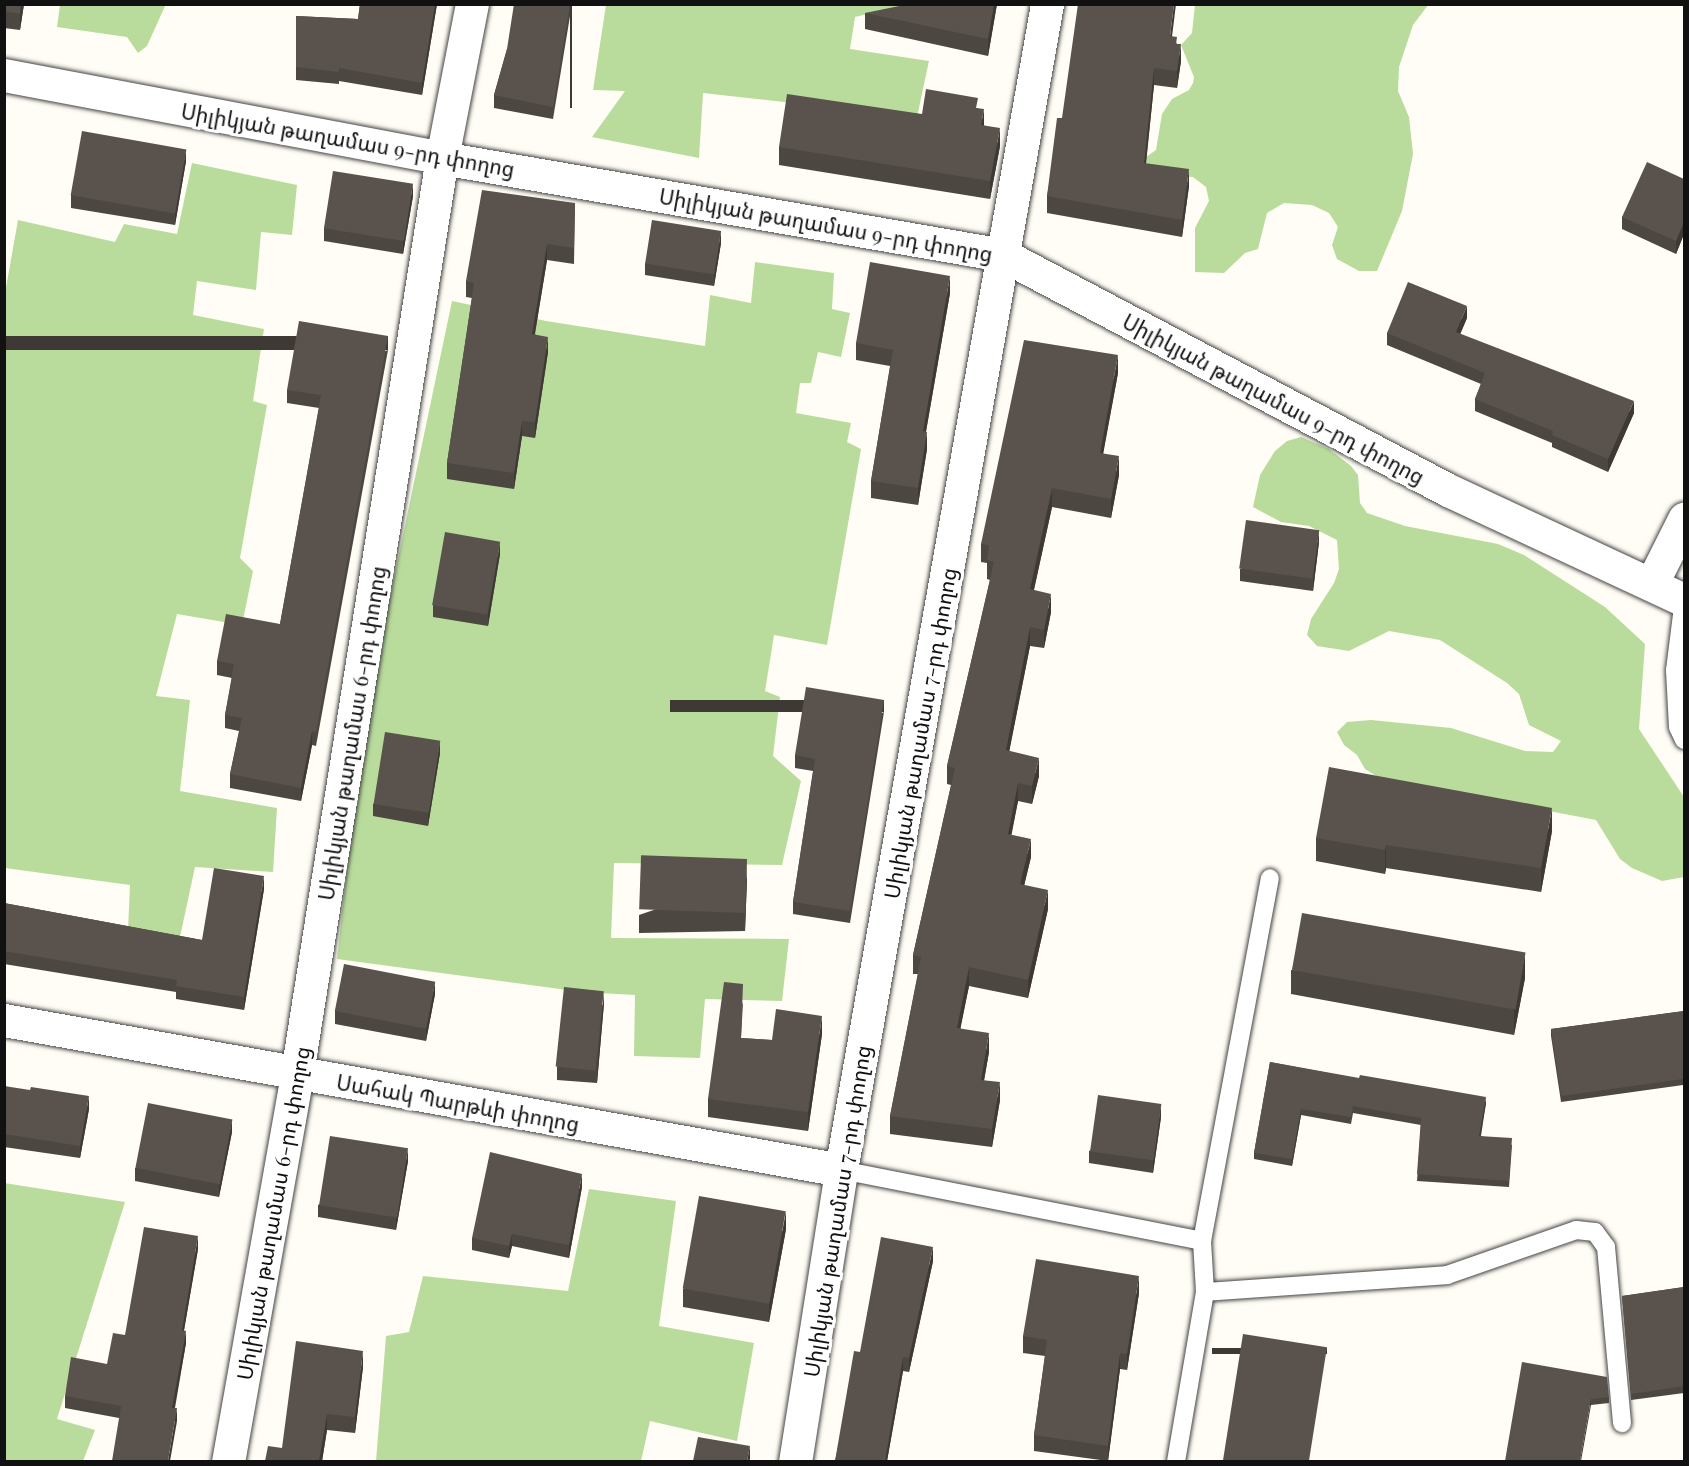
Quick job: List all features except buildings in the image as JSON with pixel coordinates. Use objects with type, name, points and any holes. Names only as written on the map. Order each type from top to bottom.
[{"type":"street","name":"Սիլիկյան թաղամաս 6-րդ փողոց","points":[[228,1461],[297,1073],[442,158],[472,4]]},
{"type":"street","name":"Սիլիկյան թաղամաս 7-րդ փողոց","points":[[795,1461],[841,1170],[1047,4]]},
{"type":"street","name":"Սիլիկյան թաղամաս 9-րդ փողոց","points":[[4,75],[442,158],[1003,255],[1448,490],[1652,583],[1684,600]]},
{"type":"street","points":[[1652,583],[1684,519]]},
{"type":"street","name":"Սահակ Պարթևի փողոց","points":[[4,1020],[841,1170]]},
{"type":"lane","points":[[1684,600],[1675,670],[1678,727],[1684,740]]},
{"type":"lane","points":[[1176,1461],[1205,1292],[1202,1241],[1270,878]]},
{"type":"lane","points":[[841,1170],[1202,1241]]},
{"type":"lane","points":[[1205,1292],[1447,1275],[1576,1230],[1595,1232],[1606,1247],[1622,1423]]},
{"type":"green space","points":[[60,4],[177,5],[165,6],[147,46],[138,53],[127,37],[57,27]]},
{"type":"green space","points":[[606,5],[905,5],[855,17],[850,49],[929,61],[917,117],[703,93],[699,158],[592,137],[625,91],[593,90]]},
{"type":"green space","points":[[1195,5],[1428,5],[1413,25],[1399,67],[1398,91],[1409,117],[1413,154],[1402,211],[1377,271],[1359,271],[1337,259],[1332,245],[1338,227],[1329,213],[1312,205],[1284,203],[1267,213],[1258,249],[1245,253],[1224,273],[1195,272],[1195,228],[1209,201],[1206,187],[1193,177],[1174,176],[1146,166],[1146,157],[1156,150],[1162,114],[1172,99],[1189,90],[1193,83],[1194,77],[1181,45],[1192,33]]},
{"type":"green space","points":[[192,163],[297,185],[292,235],[261,232],[256,290],[197,281],[193,315],[264,329],[253,401],[267,405],[240,558],[253,571],[242,625],[177,614],[156,696],[190,700],[180,791],[277,808],[273,872],[195,867],[180,937],[128,930],[130,885],[5,868],[4,299],[18,220],[115,242],[124,224],[177,234]]},
{"type":"green space","points":[[755,262],[834,273],[832,309],[850,313],[841,357],[818,352],[811,383],[800,383],[796,413],[851,423],[847,442],[861,449],[827,645],[774,635],[765,691],[780,697],[773,756],[801,781],[782,865],[614,863],[611,938],[789,939],[782,1001],[705,999],[700,1058],[634,1056],[635,995],[582,992],[337,959],[354,806],[380,645],[452,301],[546,321],[705,346],[710,295],[751,303]]},
{"type":"green space","points":[[1301,437],[1329,449],[1351,466],[1358,475],[1360,503],[1367,513],[1405,526],[1498,544],[1524,555],[1605,607],[1645,644],[1639,729],[1684,797],[1684,877],[1662,881],[1632,868],[1620,859],[1596,820],[1381,779],[1365,769],[1357,755],[1344,745],[1337,732],[1347,722],[1371,720],[1451,728],[1525,751],[1553,752],[1561,741],[1529,725],[1519,694],[1507,683],[1440,640],[1389,631],[1349,651],[1317,646],[1307,635],[1311,619],[1334,583],[1339,569],[1337,540],[1309,526],[1281,522],[1253,507],[1260,475],[1275,451],[1287,441]]},
{"type":"green space","points":[[4,1183],[125,1202],[57,1419],[95,1430],[83,1461],[5,1461]]},
{"type":"green space","points":[[589,1189],[676,1201],[659,1326],[754,1343],[737,1441],[650,1421],[641,1461],[376,1461],[386,1336],[409,1332],[423,1276],[568,1291]]}]
